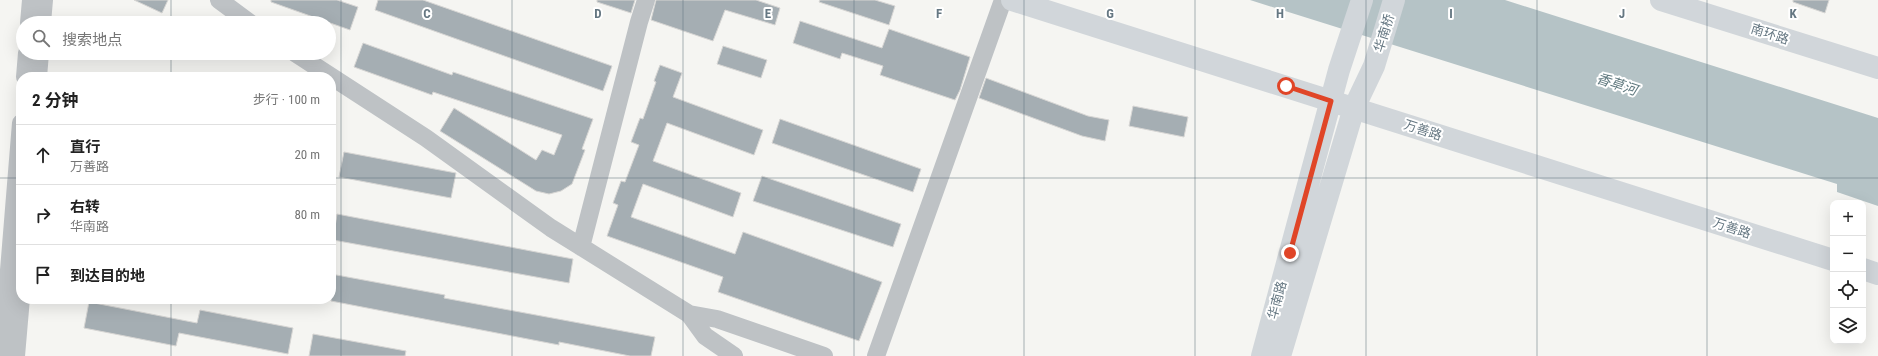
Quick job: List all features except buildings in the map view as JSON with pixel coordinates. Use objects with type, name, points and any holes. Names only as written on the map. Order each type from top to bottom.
[{"type":"main road","name":"万善路","points":[[1012,0],[1830,259]]},
{"type":"main road","name":"华南路","points":[[1262,356],[1343,58],[1362,0]]},
{"type":"main road","name":"华南桥","points":[[1374,66],[1394,0]]},
{"type":"main road","name":"南环路","points":[[1661,0],[1878,68]]},
{"type":"main road","name":"华南路","points":[[1280,356],[1354,108],[1374,66]]},
{"type":"main road","points":[[1866,270],[1878,274]]},
{"type":"street","points":[[30,16],[31,0]]},
{"type":"street","points":[[43,16],[44,0]]},
{"type":"street","points":[[219,0],[241,16]]},
{"type":"street","points":[[581,247],[646,0]]},
{"type":"street","points":[[876,356],[1003,0]]},
{"type":"street","points":[[25,72],[26,60]]},
{"type":"street","points":[[38,72],[39,60]]},
{"type":"street","points":[[306,60],[324,72]]},
{"type":"street","points":[[336,80],[426,138],[551,228],[689,314],[717,319],[824,356]]},
{"type":"street","points":[[2,356],[16,184]]},
{"type":"street","points":[[16,356],[20,304]]},
{"type":"street","points":[[689,314],[705,336],[734,356]]},
{"type":"water","name":"香草河","points":[[1250,0],[1505,0],[1878,118],[1878,206],[1866,202],[1866,200],[1860,200],[1837,192],[1837,184]]},
{"type":"route","points":[[1286,86],[1331,101],[1290,253]]}]
